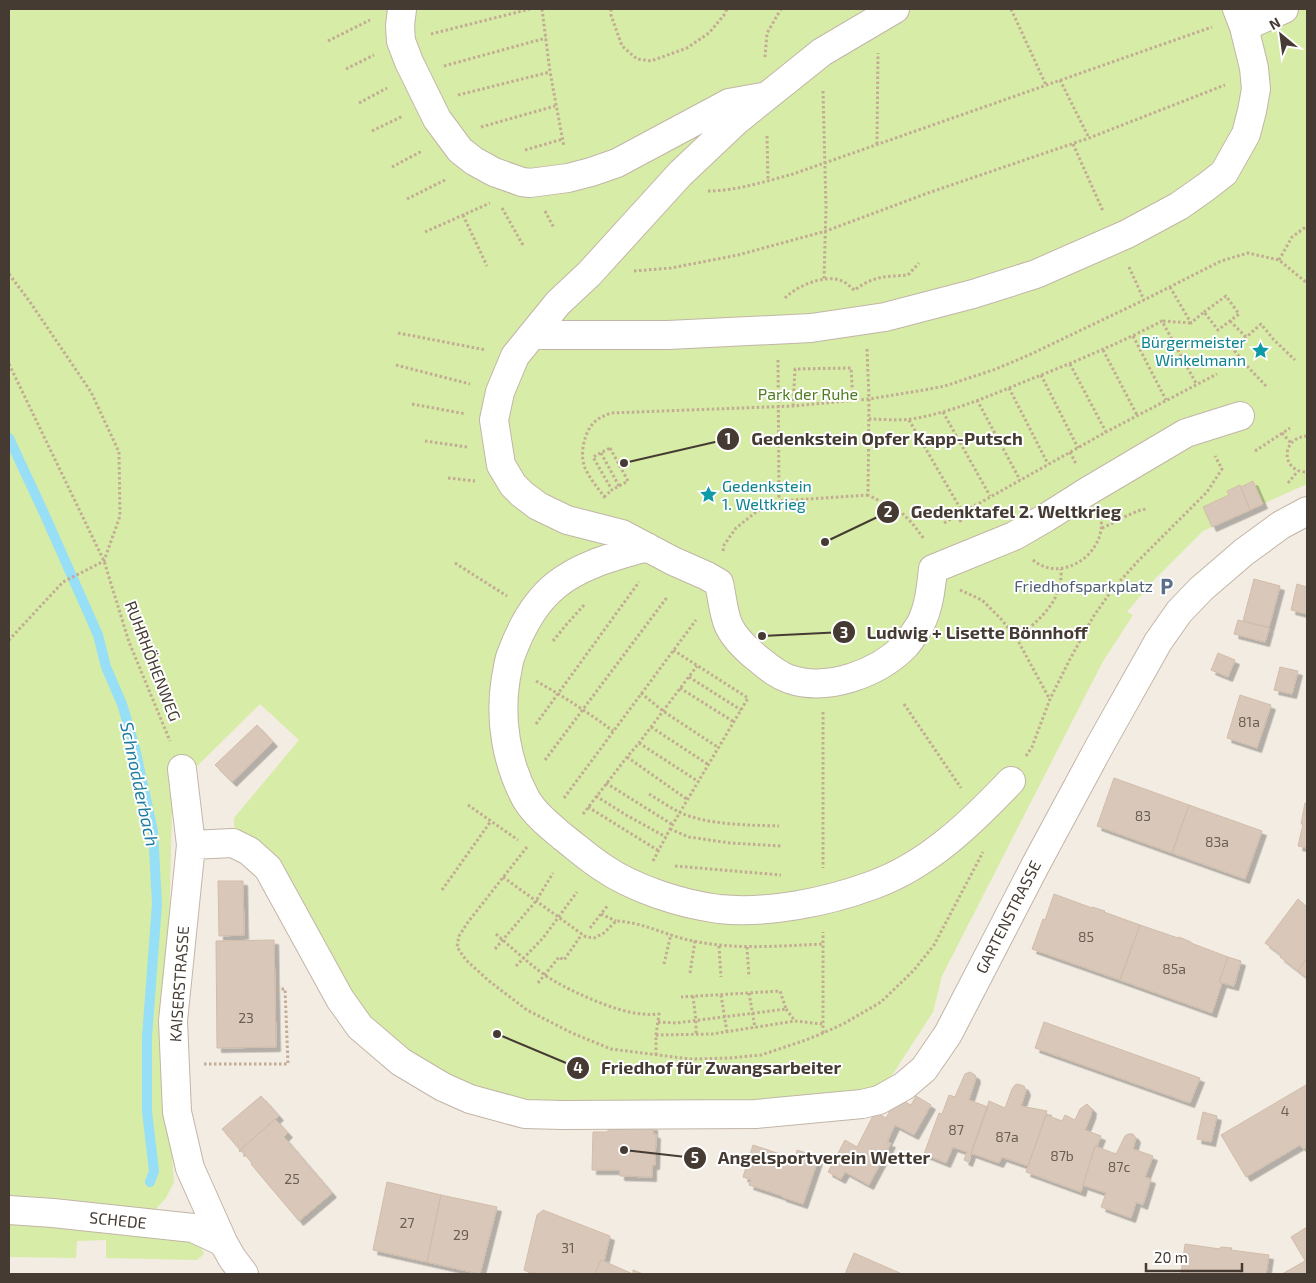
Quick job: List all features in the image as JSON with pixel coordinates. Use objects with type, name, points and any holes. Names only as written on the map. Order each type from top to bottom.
[{"type":"street","points":[[402,9],[401,41],[414,74],[438,119],[460,150],[477,163],[494,172],[522,182],[530,183],[568,178],[617,163],[728,103],[766,96]]},
{"type":"street","points":[[895,9],[822,52],[736,121],[665,190],[589,274],[558,303],[515,356],[500,392],[494,420],[501,465],[513,485],[538,506],[567,520],[622,534],[673,562],[719,583],[728,624],[747,650],[771,670],[787,679],[804,683],[823,684],[843,680],[871,670],[890,659],[906,645],[921,623],[929,600],[933,569],[1014,536],[1047,518],[1088,491],[1186,433],[1240,416]]},
{"type":"street","points":[[532,335],[668,334],[811,328],[885,317],[982,292],[1036,274],[1116,239],[1179,206],[1224,173],[1246,134],[1256,89],[1254,73],[1240,17],[1284,9]]},
{"type":"street","name":"GARTENSTRASSE","points":[[191,845],[233,843],[249,851],[268,868],[345,1006],[360,1027],[401,1062],[444,1087],[470,1099],[525,1114],[596,1115],[756,1114],[862,1104],[879,1100],[904,1086],[924,1069],[948,1034],[1099,747],[1158,642],[1179,612],[1244,552],[1281,525],[1307,511]]},
{"type":"street","points":[[640,543],[576,572],[556,585],[539,603],[522,629],[510,656],[504,690],[503,718],[507,744],[515,775],[527,801],[546,823],[603,868],[661,896],[720,909],[755,910],[823,900],[873,885],[898,875],[931,854],[963,829],[1011,781]]},
{"type":"street","name":"KAISERSTRASSE","points":[[182,769],[191,845],[173,1021],[177,1112],[190,1168],[223,1242],[244,1274]]},
{"type":"street","name":"SCHEDE","points":[[9,1210],[193,1228],[223,1242]]},
{"type":"path","points":[[346,69],[401,41],[530,9]]},
{"type":"path","points":[[542,9],[550,72],[563,139],[568,178]]},
{"type":"path","points":[[611,9],[611,15],[622,46],[637,59],[652,61],[687,48],[709,33],[727,9]]},
{"type":"path","points":[[765,58],[767,33],[781,9]]},
{"type":"path","points":[[1011,9],[1046,85]]},
{"type":"path","points":[[328,41],[377,17]]},
{"type":"path","points":[[665,190],[715,191],[793,174],[1240,17]]},
{"type":"path","points":[[872,22],[878,54],[877,144]]},
{"type":"path","points":[[359,103],[414,74],[546,38]]},
{"type":"path","points":[[822,52],[826,231],[824,280]]},
{"type":"path","points":[[589,274],[671,268],[738,255],[826,231],[928,193],[1073,144],[1254,73]]},
{"type":"path","points":[[1060,80],[1089,138]]},
{"type":"path","points":[[1073,144],[1144,300]]},
{"type":"path","points":[[425,232],[497,199],[522,182]]},
{"type":"path","points":[[497,199],[524,247]]},
{"type":"path","points":[[463,215],[487,266]]},
{"type":"path","points":[[1279,260],[1292,236],[1307,226]]},
{"type":"path","points":[[640,543],[604,497],[584,467],[583,456],[586,435],[601,416],[611,413],[794,406],[853,401],[938,387],[996,369],[1029,355],[1221,261],[1248,253],[1279,260],[1307,283]]},
{"type":"path","points":[[854,290],[867,281],[879,277],[908,275],[919,263]]},
{"type":"path","points":[[9,274],[90,392],[119,452],[120,516],[104,561],[63,582],[9,640]]},
{"type":"path","points":[[1170,287],[1191,323]]},
{"type":"path","points":[[869,419],[909,420],[943,412],[1070,364],[1162,321],[1191,323],[1204,312],[1226,296],[1240,314],[1218,330],[1204,312]]},
{"type":"path","points":[[866,320],[868,399]]},
{"type":"path","points":[[1162,321],[1197,385]]},
{"type":"path","points":[[1230,321],[1246,337]]},
{"type":"path","points":[[1266,386],[1233,349],[1246,337],[1261,324],[1274,340],[1295,360]]},
{"type":"path","points":[[778,330],[779,501]]},
{"type":"path","points":[[398,333],[515,356]]},
{"type":"path","points":[[1133,336],[1166,400]]},
{"type":"path","points":[[1103,350],[1137,415]]},
{"type":"path","name":"RUHRHÖHENWEG","points":[[9,364],[104,561],[129,642],[182,769]]},
{"type":"path","points":[[1070,364],[1106,432]]},
{"type":"path","points":[[396,365],[500,392]]},
{"type":"path","points":[[794,406],[795,369],[851,368],[853,401]]},
{"type":"path","points":[[944,523],[1137,415],[1217,374]]},
{"type":"path","points":[[1041,375],[1078,448]]},
{"type":"path","points":[[1008,388],[1048,464]]},
{"type":"path","points":[[976,400],[1020,480]]},
{"type":"path","points":[[412,404],[494,420]]},
{"type":"path","points":[[943,412],[990,496]]},
{"type":"path","points":[[909,420],[963,512]]},
{"type":"path","points":[[1255,451],[1290,428]]},
{"type":"path","points":[[1282,433],[1291,443]]},
{"type":"path","points":[[1307,436],[1296,438],[1288,448],[1287,454],[1293,467],[1298,471],[1307,472]]},
{"type":"path","points":[[426,441],[498,451]]},
{"type":"path","points":[[604,497],[628,481],[610,448],[594,457],[612,490]]},
{"type":"path","points":[[600,453],[619,486]]},
{"type":"path","points":[[1288,483],[1298,471]]},
{"type":"path","points":[[1014,536],[1024,552],[1047,568],[1061,569],[1078,563],[1090,553],[1098,541],[1102,528],[1100,511],[1088,491]]},
{"type":"path","points":[[457,947],[459,936],[464,929],[546,823],[713,596],[719,583],[724,545],[736,528],[756,512],[779,501],[868,494]]},
{"type":"path","points":[[1102,528],[1116,523],[1136,511],[1146,509]]},
{"type":"path","points":[[963,512],[960,520],[976,551]]},
{"type":"path","points":[[455,562],[532,613]]},
{"type":"path","points":[[1017,639],[1040,619],[1051,606],[1057,596],[1062,580],[1061,569]]},
{"type":"path","points":[[534,727],[641,580]]},
{"type":"path","points":[[550,644],[589,600],[589,596],[586,594],[556,585]]},
{"type":"path","points":[[545,760],[668,596]]},
{"type":"path","points":[[662,861],[654,859],[748,698],[673,650]]},
{"type":"path","points":[[579,818],[697,666]]},
{"type":"path","points":[[689,677],[741,710]]},
{"type":"path","points":[[535,680],[558,693],[613,732]]},
{"type":"path","points":[[823,684],[823,1033]]},
{"type":"path","points":[[680,688],[734,722]]},
{"type":"path","points":[[641,693],[663,711],[719,748]]},
{"type":"path","points":[[904,704],[979,815]]},
{"type":"path","points":[[651,727],[709,765]]},
{"type":"path","points":[[639,743],[698,782]]},
{"type":"path","points":[[627,757],[688,800]]},
{"type":"path","points":[[606,783],[673,825]]},
{"type":"path","points":[[649,794],[680,813],[704,820],[728,824],[779,826]]},
{"type":"path","points":[[596,796],[626,815],[666,836]]},
{"type":"path","points":[[468,805],[527,847]]},
{"type":"path","points":[[588,807],[659,851]]},
{"type":"path","points":[[442,890],[491,822]]},
{"type":"path","points":[[670,829],[689,837],[730,843],[781,846]]},
{"type":"path","points":[[670,865],[789,875]]},
{"type":"path","points":[[495,949],[536,901],[553,873]]},
{"type":"path","points":[[503,877],[586,937],[594,938],[604,933],[616,921]]},
{"type":"path","points":[[516,966],[543,938],[577,892]]},
{"type":"path","points":[[590,928],[610,902]]},
{"type":"path","points":[[601,914],[616,921],[628,921],[641,925]]},
{"type":"path","points":[[496,934],[545,975],[571,990],[621,1010],[645,1015],[659,1014],[656,1055]]},
{"type":"path","points":[[538,983],[559,957],[564,960],[582,934]]},
{"type":"path","points":[[664,964],[671,934]]},
{"type":"path","points":[[690,973],[695,941]]},
{"type":"path","points":[[719,946],[721,978]]},
{"type":"path","points":[[747,947],[749,977]]},
{"type":"path","points":[[174,1064],[288,1064],[285,989],[275,989]]},
{"type":"path","points":[[682,997],[780,990],[786,1009],[795,1021]]},
{"type":"path","points":[[749,993],[755,1028]]},
{"type":"path","points":[[721,994],[727,1032]]},
{"type":"path","points":[[694,996],[696,1034]]},
{"type":"path","points":[[658,1022],[696,1021],[786,1009]]},
{"type":"path","points":[[656,1035],[727,1032],[795,1021],[822,1024]]},
{"type":"green space","name":"Park der Ruhe","points":[[9,9],[1307,9],[1307,484],[1203,531],[1154,580],[1127,612],[1133,615],[1102,663],[942,976],[933,1012],[889,1080],[871,1092],[836,1098],[537,1110],[487,1097],[365,1027],[271,865],[234,827],[234,818],[299,740],[260,704],[190,773],[172,810],[169,930],[169,1114],[174,1182],[166,1198],[136,1229],[198,1243],[204,1254],[197,1260],[106,1258],[106,1240],[77,1241],[76,1258],[9,1257]]},
{"type":"building","points":[[1253,481],[1263,504],[1250,510],[1241,487]]},
{"type":"building","points":[[1240,485],[1250,510],[1212,527],[1203,507],[1229,495],[1227,491]]},
{"type":"building","points":[[1254,579],[1280,586],[1269,627],[1243,621]]},
{"type":"building","points":[[1297,584],[1307,587],[1307,614],[1291,610]]},
{"type":"building","points":[[1238,620],[1269,628],[1265,642],[1234,634]]},
{"type":"building","points":[[1218,653],[1235,660],[1228,677],[1211,670]]},
{"type":"building","points":[[1280,667],[1298,671],[1292,694],[1274,690]]},
{"type":"building","points":[[1240,695],[1271,705],[1257,748],[1227,738]]},
{"type":"building","points":[[257,725],[273,742],[232,782],[215,765]]},
{"type":"building","points":[[1114,778],[1189,805],[1172,853],[1097,826]]},
{"type":"building","points":[[1305,803],[1307,803],[1307,848],[1298,846]]},
{"type":"building","points":[[1189,805],[1262,831],[1245,879],[1172,853]]},
{"type":"building","points":[[218,881],[243,881],[244,935],[219,936]]},
{"type":"building","points":[[1054,894],[1140,925],[1120,980],[1032,949]]},
{"type":"building","points":[[1298,899],[1307,907],[1307,958],[1298,971],[1265,943]]},
{"type":"building","points":[[1140,925],[1179,937],[1228,957],[1219,982],[1222,983],[1212,1013],[1120,980]]},
{"type":"building","points":[[274,940],[276,1047],[217,1048],[216,941]]},
{"type":"building","points":[[1228,957],[1241,961],[1234,986],[1219,982]]},
{"type":"building","points":[[1307,958],[1307,978],[1298,971]]},
{"type":"building","points":[[1044,1022],[1200,1078],[1190,1103],[1035,1048]]},
{"type":"building","points":[[970,1072],[976,1078],[969,1100],[988,1107],[968,1162],[964,1160],[967,1152],[953,1147],[946,1163],[924,1154],[939,1113],[942,1114],[949,1095],[955,1097],[965,1074]]},
{"type":"building","points":[[1018,1084],[1024,1086],[1026,1091],[1021,1106],[1047,1111],[1028,1166],[1002,1157],[999,1163],[971,1153],[989,1101],[1005,1108],[1012,1089]]},
{"type":"building","points":[[1306,1085],[1307,1147],[1303,1149],[1300,1145],[1246,1177],[1221,1135]]},
{"type":"building","points":[[261,1096],[279,1116],[240,1150],[222,1129]]},
{"type":"building","points":[[916,1096],[931,1105],[914,1135],[895,1125],[887,1142],[891,1143],[869,1185],[845,1172],[841,1179],[828,1172],[845,1140],[857,1147],[875,1112],[886,1118],[897,1098],[911,1105]]},
{"type":"building","points":[[1087,1104],[1092,1109],[1085,1130],[1101,1136],[1097,1146],[1095,1146],[1081,1192],[1026,1172],[1046,1115],[1062,1121],[1065,1115],[1075,1120],[1080,1109]]},
{"type":"building","points":[[1203,1112],[1217,1116],[1211,1142],[1197,1139]]},
{"type":"building","points":[[275,1119],[288,1133],[284,1137],[332,1193],[299,1221],[241,1150],[239,1151]]},
{"type":"building","points":[[608,1125],[653,1126],[653,1134],[656,1134],[655,1165],[652,1165],[652,1177],[620,1176],[620,1170],[592,1170],[593,1132],[608,1132]]},
{"type":"building","points":[[1133,1134],[1136,1138],[1133,1149],[1153,1156],[1145,1177],[1151,1179],[1143,1205],[1136,1202],[1131,1218],[1101,1207],[1106,1193],[1083,1185],[1095,1146],[1116,1154],[1125,1136]]},
{"type":"building","points":[[753,1145],[795,1159],[797,1150],[819,1157],[803,1204],[749,1185],[751,1180],[743,1177]]},
{"type":"building","points":[[387,1182],[441,1195],[427,1262],[373,1250]]},
{"type":"building","points":[[441,1195],[497,1207],[480,1274],[427,1262]]},
{"type":"building","points":[[543,1210],[610,1236],[604,1261],[601,1260],[595,1274],[539,1274],[533,1272],[533,1274],[524,1270],[537,1215]]},
{"type":"building","points":[[1307,1227],[1307,1264],[1291,1237]]},
{"type":"building","points":[[1185,1244],[1220,1249],[1221,1247],[1232,1248],[1231,1250],[1269,1255],[1266,1274],[1181,1274]]},
{"type":"building","points":[[854,1253],[902,1274],[845,1274]]},
{"type":"building","points":[[601,1260],[633,1274],[595,1274]]},
{"type":"building","points":[[1305,1261],[1307,1264],[1307,1274],[1282,1274]]},
{"type":"building","points":[[633,1270],[643,1274],[633,1274]]},
{"type":"waterway","name":"Schnodderbach","points":[[9,438],[98,635],[106,667],[122,704],[135,748],[153,831],[157,904],[147,1037],[147,1111],[154,1171],[150,1182]]},
{"type":"place","name":"Bürgermeister Winkelmann","points":[[1260,351]]},
{"type":"place","name":"Gedenkstein Opfer Kapp-Putsch","points":[[624,463]]},
{"type":"place","name":"Gedenkstein 1. Weltkrieg","points":[[708,495]]},
{"type":"place","name":"Gedenktafel 2. Weltkrieg","points":[[825,542]]},
{"type":"place","name":"Friedhofsparkplatz","points":[[1167,586]]},
{"type":"place","name":"Ludwig + Lisette Bönnhoff","points":[[762,636]]},
{"type":"place","name":"Friedhof für Zwangsarbeiter","points":[[497,1034]]},
{"type":"place","name":"Angelsportverein Wetter","points":[[624,1150]]}]
